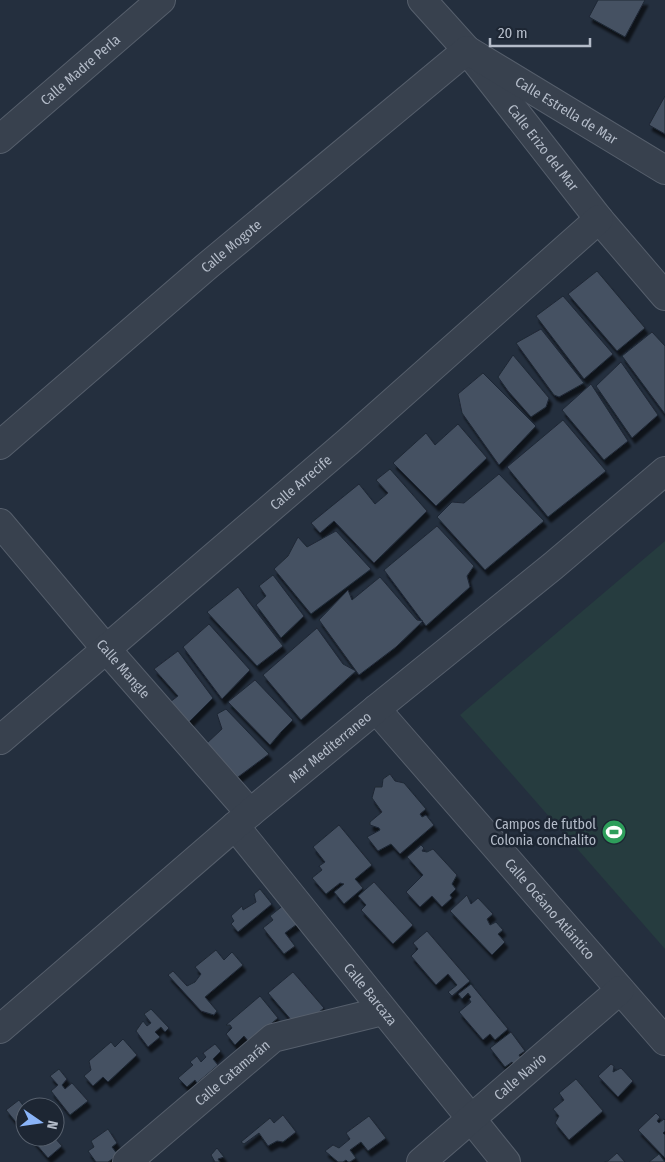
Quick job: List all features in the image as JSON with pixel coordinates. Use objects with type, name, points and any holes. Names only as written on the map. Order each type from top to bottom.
[{"type":"street","name":"Calle Madre Perla","points":[[0,139],[161,0]]},
{"type":"street","name":"Calle Erizo del Mar","points":[[422,0],[467,50],[599,219],[665,296]]},
{"type":"street","name":"Calle Estrella de Mar","points":[[467,50],[665,170]]},
{"type":"street","name":"Calle Mogote","points":[[0,445],[206,267],[467,50]]},
{"type":"street","name":"Calle Arrecife","points":[[0,740],[349,441],[599,219]]},
{"type":"street","name":"Mar Mediterraneo","points":[[0,1029],[242,820],[553,566],[665,471]]},
{"type":"street","name":"Calle Mangle","points":[[0,523],[107,650],[242,820]]},
{"type":"street","name":"Calle Océano Atlántico","points":[[376,709],[665,1041]]},
{"type":"street","name":"Calle Barcaza","points":[[242,820],[383,1011],[506,1162]]},
{"type":"street","name":"Calle Navio","points":[[421,1162],[620,990]]},
{"type":"street","name":"Calle Catamarán","points":[[128,1162],[273,1038],[383,1011]]},
{"type":"green space","name":"Campos de futbol Colonia conchalito","points":[[665,541],[665,949],[460,715]]},
{"type":"building","points":[[598,0],[645,0],[625,37],[589,17]]},
{"type":"building","points":[[665,96],[665,134],[649,125]]},
{"type":"building","points":[[597,271],[645,328],[617,351],[568,294]]},
{"type":"building","points":[[563,296],[613,354],[584,379],[536,316]]},
{"type":"building","points":[[541,329],[584,383],[559,397],[554,395],[516,343]]},
{"type":"building","points":[[652,332],[665,346],[665,414],[622,356]]},
{"type":"building","points":[[513,355],[549,398],[546,407],[531,417],[498,377]]},
{"type":"building","points":[[621,362],[658,415],[632,438],[596,386]]},
{"type":"building","points":[[483,373],[536,426],[499,465],[462,413],[458,394]]},
{"type":"building","points":[[591,384],[628,441],[604,460],[562,410]]},
{"type":"building","points":[[563,420],[606,471],[548,517],[507,467]]},
{"type":"building","points":[[458,424],[487,458],[436,506],[393,463],[426,433],[435,445]]},
{"type":"building","points":[[390,469],[427,511],[374,563],[334,521],[320,533],[311,523],[359,484],[375,504],[388,493],[376,480]]},
{"type":"building","points":[[499,474],[544,521],[485,570],[437,517],[452,502],[464,503]]},
{"type":"building","points":[[437,526],[474,566],[467,576],[470,587],[426,626],[384,570]]},
{"type":"building","points":[[336,531],[371,569],[311,614],[274,569],[288,556],[298,537],[307,547]]},
{"type":"building","points":[[273,575],[304,616],[281,638],[256,605],[266,596],[259,586]]},
{"type":"building","points":[[380,577],[417,620],[423,621],[396,647],[359,675],[319,620],[348,590],[352,600]]},
{"type":"building","points":[[238,587],[283,646],[257,666],[207,612]]},
{"type":"building","points":[[209,624],[250,670],[222,699],[183,647]]},
{"type":"building","points":[[317,628],[343,664],[356,671],[301,720],[263,675]]},
{"type":"building","points":[[178,651],[213,698],[185,726],[166,705],[178,696],[154,669]]},
{"type":"building","points":[[255,680],[293,720],[270,745],[228,702]]},
{"type":"building","points":[[226,709],[269,754],[238,777],[206,744],[222,729],[217,714]]},
{"type":"building","points":[[390,774],[395,781],[404,783],[426,809],[420,814],[422,817],[426,815],[434,825],[400,854],[391,844],[378,851],[367,837],[380,830],[370,825],[370,822],[382,812],[372,798],[375,787],[382,787],[383,779]]},
{"type":"building","points":[[339,825],[372,865],[355,879],[363,888],[344,904],[334,892],[344,884],[340,883],[326,894],[312,878],[322,870],[319,866],[325,862],[313,847]]},
{"type":"building","points":[[421,845],[424,848],[422,851],[427,852],[433,849],[457,875],[452,884],[456,889],[450,895],[452,898],[442,907],[432,896],[420,907],[406,892],[423,875],[407,857]]},
{"type":"building","points":[[374,882],[413,925],[393,944],[361,910],[366,905],[358,896]]},
{"type":"building","points":[[260,889],[272,904],[238,932],[231,924],[234,921],[231,916],[242,906],[243,910],[256,902],[254,894]]},
{"type":"building","points":[[467,895],[471,904],[478,898],[493,914],[487,919],[490,925],[496,922],[503,930],[498,934],[505,942],[492,955],[450,911]]},
{"type":"building","points":[[285,904],[300,922],[285,933],[295,946],[284,954],[263,928],[273,920],[270,916]]},
{"type":"building","points":[[427,931],[470,981],[452,996],[448,992],[457,985],[448,974],[436,985],[411,956],[418,949],[413,943]]},
{"type":"building","points":[[216,950],[224,960],[232,952],[243,965],[205,997],[217,1011],[214,1015],[201,1011],[168,975],[173,971],[187,986],[195,982],[201,974],[195,967]]},
{"type":"building","points":[[293,972],[324,1008],[299,1029],[268,993]]},
{"type":"building","points":[[471,984],[508,1029],[495,1040],[490,1034],[483,1040],[459,1012],[471,1002],[469,999],[471,997],[468,993],[462,999],[458,994]]},
{"type":"building","points":[[260,996],[278,1018],[249,1042],[244,1036],[235,1045],[226,1034],[232,1028],[230,1025],[226,1025]]},
{"type":"building","points":[[151,1009],[169,1028],[165,1032],[161,1027],[155,1032],[160,1037],[148,1047],[136,1031],[143,1021],[147,1026],[151,1023],[144,1014]]},
{"type":"building","points":[[511,1032],[525,1051],[519,1055],[524,1063],[517,1068],[512,1062],[505,1067],[490,1048]]},
{"type":"building","points":[[123,1039],[137,1055],[108,1082],[103,1077],[93,1086],[84,1076],[91,1070],[89,1061],[111,1042],[115,1047]]},
{"type":"building","points":[[215,1044],[221,1051],[213,1059],[218,1065],[197,1083],[195,1080],[187,1087],[178,1078],[193,1065],[190,1062],[197,1056],[201,1062],[206,1057],[203,1053]]},
{"type":"building","points":[[611,1064],[614,1066],[613,1072],[621,1068],[633,1081],[618,1097],[598,1076]]},
{"type":"building","points":[[59,1069],[67,1079],[62,1085],[65,1089],[72,1083],[88,1101],[70,1115],[65,1109],[65,1097],[56,1097],[51,1091],[58,1085],[50,1076]]},
{"type":"building","points":[[576,1079],[603,1111],[569,1140],[555,1123],[559,1116],[553,1109],[564,1100],[559,1093]]},
{"type":"building","points":[[15,1103],[15,1121],[6,1110]]},
{"type":"building","points":[[656,1113],[660,1117],[657,1121],[659,1123],[665,1120],[665,1131],[663,1133],[665,1135],[665,1158],[638,1130]]},
{"type":"building","points":[[283,1115],[296,1132],[283,1142],[277,1141],[268,1146],[259,1133],[244,1144],[241,1142],[270,1118],[274,1123]]},
{"type":"building","points":[[369,1116],[386,1138],[368,1151],[361,1142],[350,1150],[356,1158],[350,1162],[346,1160],[338,1162],[325,1151],[333,1145],[339,1148],[350,1139],[346,1133]]},
{"type":"building","points":[[108,1129],[117,1143],[112,1147],[118,1155],[108,1162],[96,1162],[88,1151],[94,1147],[91,1141]]},
{"type":"building","points":[[39,1147],[61,1147],[48,1158]]},
{"type":"building","points":[[217,1148],[224,1157],[218,1159],[220,1162],[215,1162],[211,1155]]},
{"type":"building","points":[[617,1153],[625,1162],[604,1162],[608,1161]]},
{"type":"building","points":[[659,1154],[665,1162],[649,1162]]},
{"type":"place","name":"Campos de futbol Colonia conchalito","points":[[614,832]]}]
